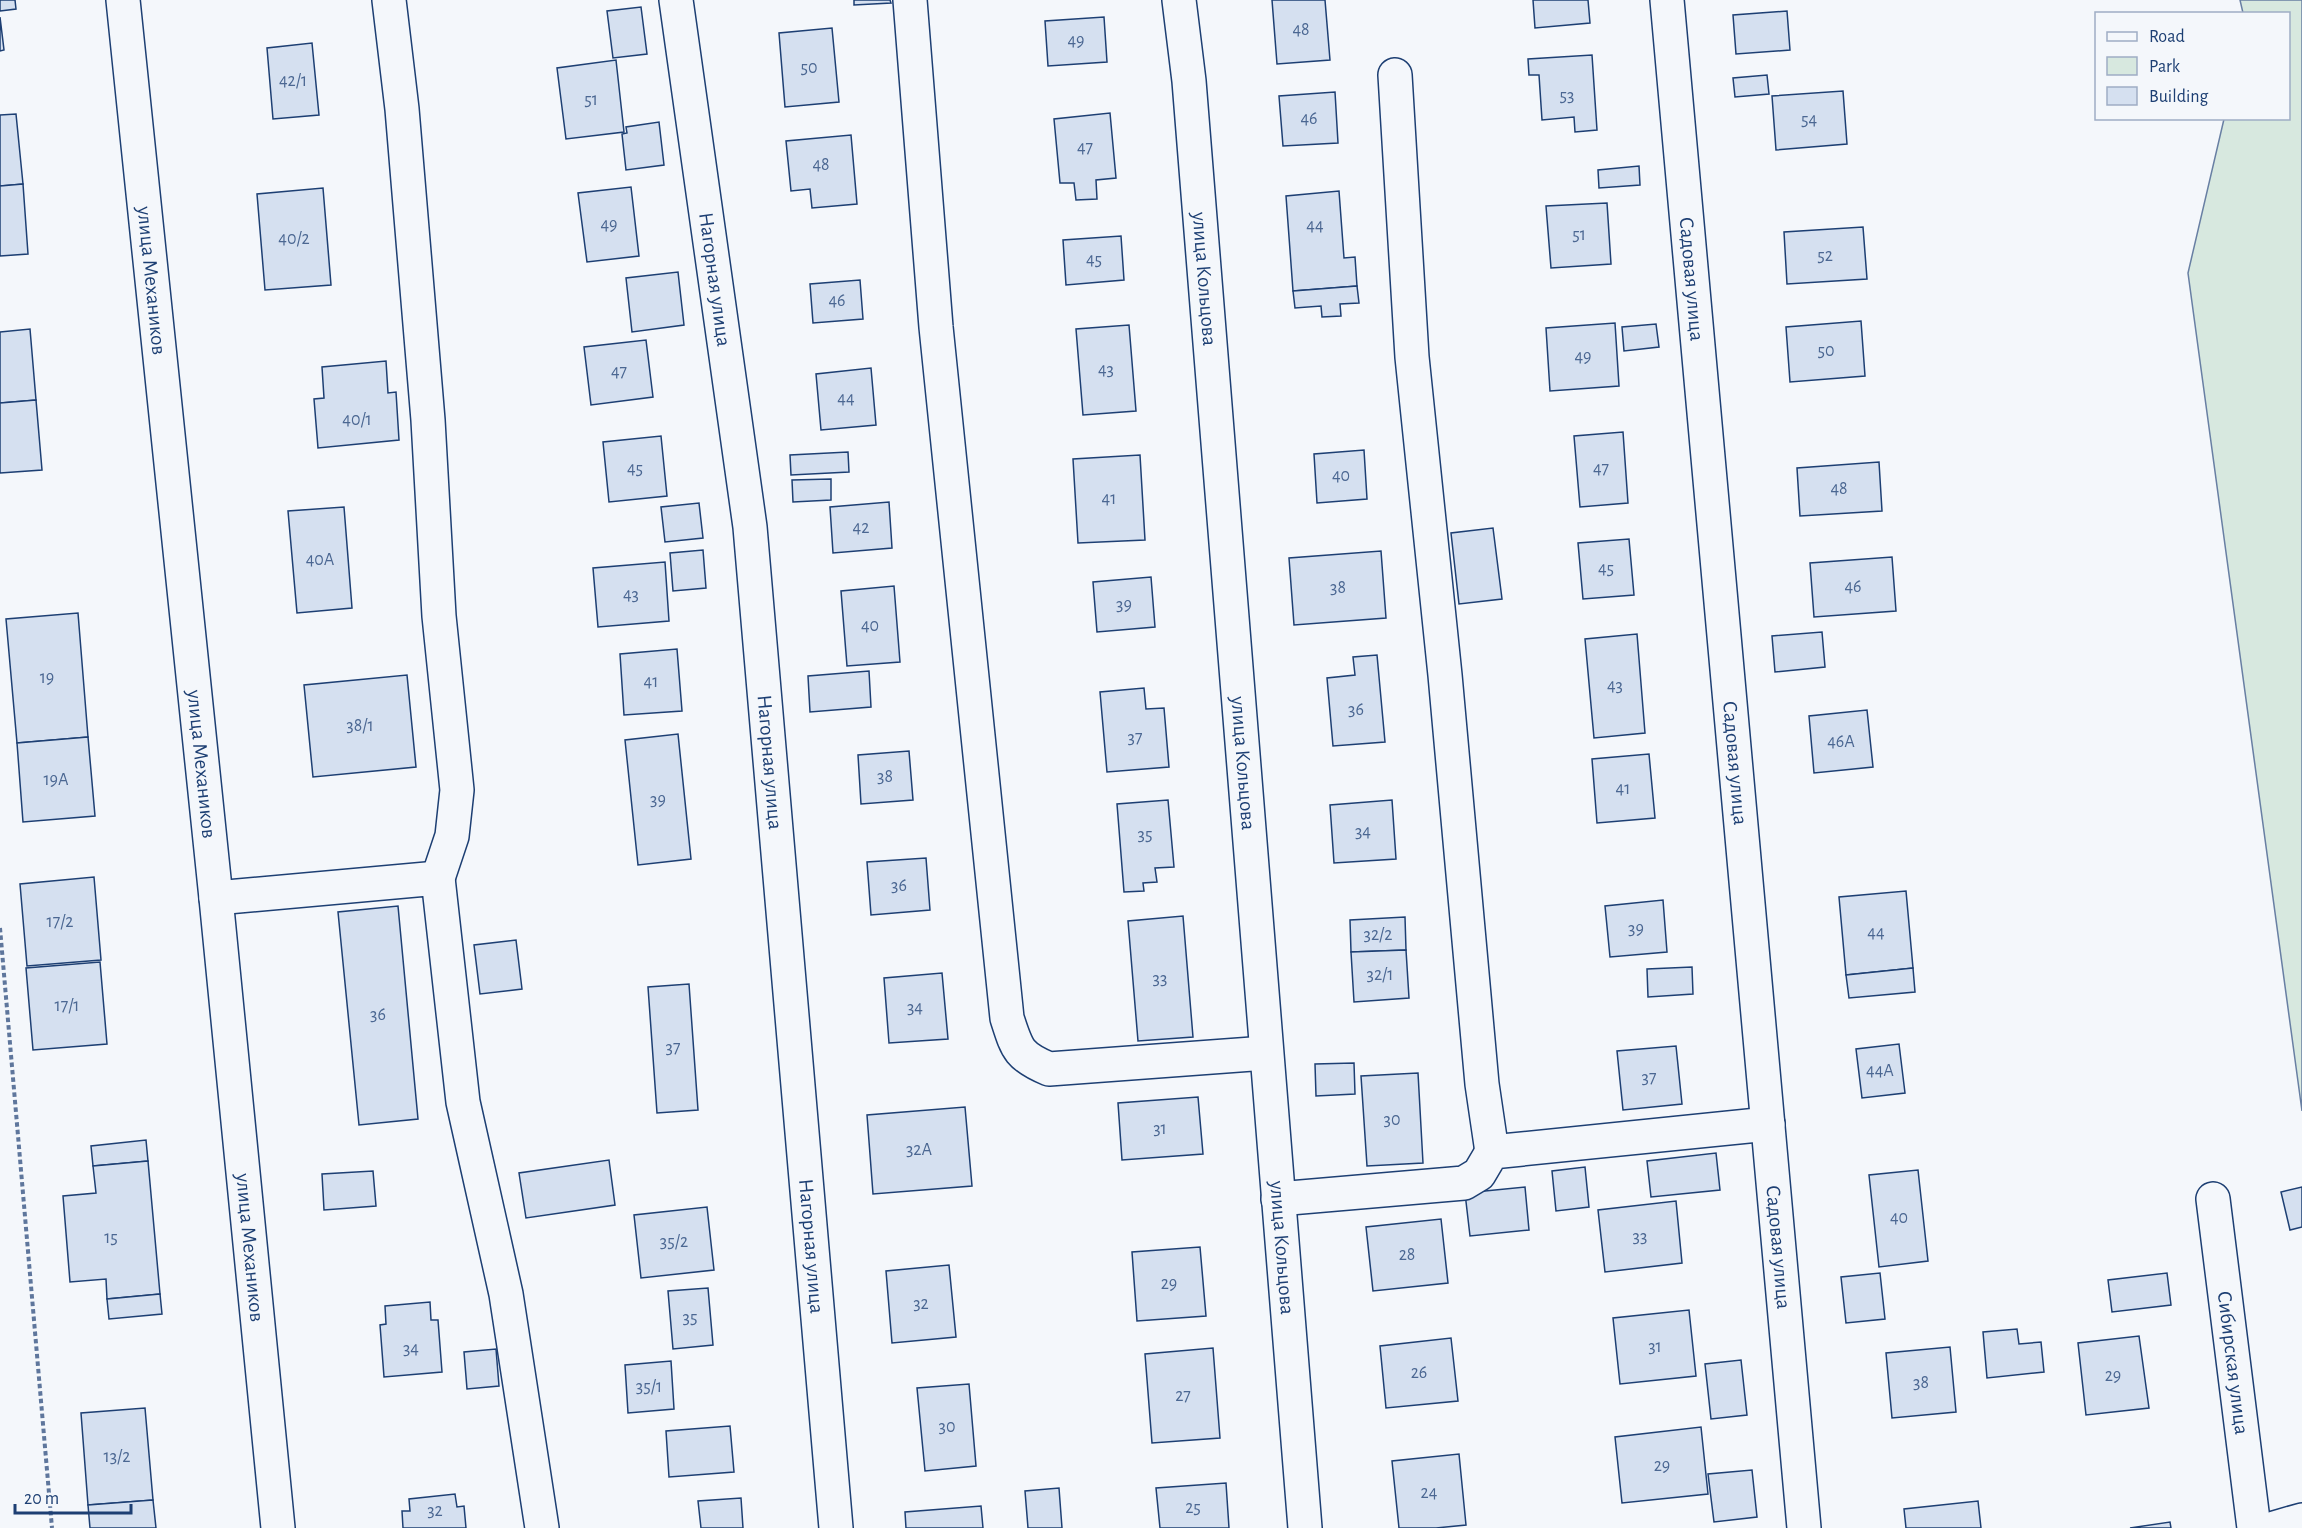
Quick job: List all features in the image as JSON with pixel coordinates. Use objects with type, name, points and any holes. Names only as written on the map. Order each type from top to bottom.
[{"type":"street","name":"улица Механиков","points":[[123,0],[216,898],[278,1528]]},
{"type":"street","points":[[388,0],[403,120],[428,420],[439,616],[457,790],[452,836],[438,878],[462,1102],[506,1294],[542,1528]]},
{"type":"street","name":"Нагорная улица","points":[[676,0],[750,527],[836,1528]]},
{"type":"street","points":[[910,0],[939,363],[1007,1018],[1016,1046],[1029,1061],[1049,1070],[1266,1053]]},
{"type":"street","name":"улица Кольцова","points":[[1179,0],[1190,93],[1305,1528]]},
{"type":"street","name":"Садовая улица","points":[[1667,0],[1804,1528]]},
{"type":"street","points":[[1278,1199],[1464,1183],[1479,1174],[1492,1152],[1482,1084],[1445,675],[1412,357],[1395,75]]},
{"type":"street","points":[[216,898],[438,878]]},
{"type":"street","points":[[1492,1152],[1768,1124]]},
{"type":"street","name":"Сибирская улица","points":[[2213,1199],[2254,1528]]},
{"type":"street","points":[[2274,1528],[2302,1520]]},
{"type":"path","points":[[0,928],[52,1528]]},
{"type":"green space","points":[[2240,0],[2302,0],[2302,1111],[2188,273],[2224,120],[2290,120],[2290,12],[2243,12]]},
{"type":"building","points":[[0,0],[15,0],[16,9],[0,11]]},
{"type":"building","points":[[854,0],[890,0],[891,3],[854,5]]},
{"type":"building","points":[[1272,0],[1325,0],[1330,60],[1277,64]]},
{"type":"building","points":[[1533,0],[1588,0],[1590,23],[1535,28]]},
{"type":"building","points":[[641,7],[647,54],[613,58],[607,11]]},
{"type":"building","points":[[1787,11],[1790,50],[1736,54],[1733,15]]},
{"type":"building","points":[[0,17],[4,50],[0,51]]},
{"type":"building","points":[[1104,17],[1107,62],[1048,66],[1045,21]]},
{"type":"building","points":[[832,28],[839,102],[785,107],[779,33]]},
{"type":"building","points":[[312,43],[319,115],[273,119],[267,48]]},
{"type":"building","points":[[1592,55],[1597,130],[1575,132],[1574,117],[1542,120],[1539,75],[1529,75],[1528,59]]},
{"type":"building","points":[[616,60],[624,132],[566,139],[557,68]]},
{"type":"building","points":[[1767,75],[1769,94],[1735,97],[1733,78]]},
{"type":"building","points":[[1843,91],[1847,144],[1776,150],[1772,96]]},
{"type":"building","points":[[1335,92],[1338,143],[1283,146],[1279,96]]},
{"type":"building","points":[[1110,113],[1116,178],[1096,180],[1097,199],[1076,200],[1074,183],[1060,183],[1054,119]]},
{"type":"building","points":[[16,114],[23,184],[0,186],[0,115]]},
{"type":"building","points":[[659,122],[664,165],[626,170],[622,134],[627,133],[626,127]]},
{"type":"building","points":[[851,135],[857,204],[812,208],[810,189],[791,191],[786,141]]},
{"type":"building","points":[[1639,166],[1640,185],[1599,188],[1598,170]]},
{"type":"building","points":[[23,184],[28,254],[0,256],[0,186]]},
{"type":"building","points":[[631,187],[639,256],[587,262],[578,193]]},
{"type":"building","points":[[323,188],[331,285],[265,290],[257,194]]},
{"type":"building","points":[[1339,191],[1344,258],[1355,257],[1357,286],[1293,291],[1286,196]]},
{"type":"building","points":[[1607,203],[1611,264],[1551,268],[1546,206]]},
{"type":"building","points":[[1863,227],[1867,279],[1787,284],[1784,232]]},
{"type":"building","points":[[1121,236],[1124,280],[1066,285],[1063,240]]},
{"type":"building","points":[[678,272],[684,325],[632,332],[626,278]]},
{"type":"building","points":[[860,280],[863,319],[813,323],[810,284]]},
{"type":"building","points":[[1357,286],[1359,303],[1340,304],[1341,316],[1322,317],[1321,306],[1295,308],[1293,291]]},
{"type":"building","points":[[1861,321],[1865,376],[1790,382],[1786,327]]},
{"type":"building","points":[[1615,323],[1619,386],[1550,391],[1546,328]]},
{"type":"building","points":[[1656,324],[1659,347],[1624,351],[1622,327]]},
{"type":"building","points":[[1129,325],[1136,411],[1083,415],[1076,329]]},
{"type":"building","points":[[30,329],[36,400],[0,403],[0,332]]},
{"type":"building","points":[[646,340],[653,397],[591,405],[584,347]]},
{"type":"building","points":[[386,361],[388,393],[396,392],[399,440],[318,448],[314,399],[324,398],[322,367]]},
{"type":"building","points":[[871,368],[876,425],[821,430],[816,374]]},
{"type":"building","points":[[36,400],[42,470],[0,473],[0,403]]},
{"type":"building","points":[[1623,432],[1628,503],[1580,507],[1574,436]]},
{"type":"building","points":[[661,436],[667,496],[609,502],[603,442]]},
{"type":"building","points":[[1364,450],[1367,499],[1317,503],[1314,454]]},
{"type":"building","points":[[848,452],[849,472],[791,475],[790,455]]},
{"type":"building","points":[[1140,455],[1145,540],[1078,543],[1073,459]]},
{"type":"building","points":[[1879,462],[1882,511],[1800,516],[1797,468]]},
{"type":"building","points":[[831,479],[831,500],[793,502],[792,480]]},
{"type":"building","points":[[889,502],[892,548],[833,553],[830,507]]},
{"type":"building","points":[[699,503],[703,538],[665,542],[661,507]]},
{"type":"building","points":[[344,507],[352,608],[297,613],[288,511]]},
{"type":"building","points":[[1493,528],[1502,599],[1459,604],[1451,533]]},
{"type":"building","points":[[1629,539],[1634,595],[1583,599],[1578,543]]},
{"type":"building","points":[[703,550],[706,588],[673,591],[670,553]]},
{"type":"building","points":[[1381,551],[1386,618],[1294,625],[1289,558]]},
{"type":"building","points":[[1892,557],[1896,611],[1814,617],[1810,563]]},
{"type":"building","points":[[665,562],[669,621],[598,627],[593,568]]},
{"type":"building","points":[[1151,577],[1155,627],[1097,632],[1093,582]]},
{"type":"building","points":[[894,586],[900,662],[847,666],[841,591]]},
{"type":"building","points":[[78,613],[88,737],[17,743],[6,619]]},
{"type":"building","points":[[1822,632],[1825,667],[1775,672],[1772,636]]},
{"type":"building","points":[[1637,634],[1645,733],[1594,738],[1585,639]]},
{"type":"building","points":[[677,649],[682,711],[624,715],[620,654]]},
{"type":"building","points":[[1377,655],[1385,742],[1333,746],[1327,678],[1355,675],[1353,657]]},
{"type":"building","points":[[869,671],[871,707],[810,712],[808,676]]},
{"type":"building","points":[[407,675],[416,767],[313,777],[304,685]]},
{"type":"building","points":[[1144,688],[1146,709],[1164,708],[1169,767],[1107,772],[1100,692]]},
{"type":"building","points":[[1867,710],[1873,767],[1814,773],[1809,716]]},
{"type":"building","points":[[678,734],[691,859],[638,865],[625,740]]},
{"type":"building","points":[[88,737],[95,816],[23,822],[17,743]]},
{"type":"building","points":[[909,751],[913,800],[861,804],[858,755]]},
{"type":"building","points":[[1649,754],[1655,818],[1597,823],[1592,759]]},
{"type":"building","points":[[1168,800],[1174,867],[1155,868],[1157,882],[1143,883],[1144,891],[1124,892],[1117,804]]},
{"type":"building","points":[[1392,800],[1396,859],[1334,863],[1330,805]]},
{"type":"building","points":[[926,858],[930,910],[871,915],[867,862]]},
{"type":"building","points":[[94,877],[101,960],[27,966],[20,884]]},
{"type":"building","points":[[1906,891],[1913,968],[1846,975],[1839,897]]},
{"type":"building","points":[[1663,900],[1667,952],[1610,957],[1605,906]]},
{"type":"building","points":[[398,906],[418,1119],[359,1125],[338,912]]},
{"type":"building","points":[[1183,916],[1193,1037],[1138,1041],[1128,921]]},
{"type":"building","points":[[1405,917],[1406,950],[1351,952],[1350,920]]},
{"type":"building","points":[[516,940],[522,989],[480,994],[474,945]]},
{"type":"building","points":[[1406,950],[1409,998],[1354,1002],[1351,952]]},
{"type":"building","points":[[100,962],[107,1044],[33,1050],[26,968]]},
{"type":"building","points":[[1692,967],[1693,994],[1648,997],[1647,969]]},
{"type":"building","points":[[1913,968],[1915,992],[1849,998],[1846,975]]},
{"type":"building","points":[[942,973],[948,1039],[889,1043],[884,978]]},
{"type":"building","points":[[689,984],[698,1110],[657,1113],[648,987]]},
{"type":"building","points":[[1899,1044],[1905,1093],[1862,1098],[1856,1049]]},
{"type":"building","points":[[1676,1046],[1682,1104],[1623,1110],[1617,1051]]},
{"type":"building","points":[[1354,1063],[1355,1094],[1316,1096],[1315,1064]]},
{"type":"building","points":[[1418,1073],[1423,1163],[1367,1166],[1361,1076]]},
{"type":"building","points":[[1198,1097],[1203,1154],[1122,1160],[1118,1103]]},
{"type":"building","points":[[965,1107],[972,1186],[873,1194],[867,1115]]},
{"type":"building","points":[[146,1140],[148,1161],[93,1166],[91,1146]]},
{"type":"building","points":[[1716,1153],[1720,1190],[1651,1197],[1647,1161]]},
{"type":"building","points":[[609,1160],[615,1205],[526,1218],[519,1173]]},
{"type":"building","points":[[148,1161],[160,1294],[107,1299],[106,1279],[70,1282],[63,1196],[96,1193],[93,1166]]},
{"type":"building","points":[[1585,1167],[1589,1207],[1556,1211],[1552,1171]]},
{"type":"building","points":[[1918,1170],[1928,1261],[1879,1267],[1869,1175]]},
{"type":"building","points":[[373,1171],[376,1206],[324,1210],[322,1174]]},
{"type":"building","points":[[1525,1187],[1529,1230],[1470,1236],[1465,1193]]},
{"type":"building","points":[[2302,1187],[2302,1227],[2290,1230],[2281,1192]]},
{"type":"building","points":[[1676,1201],[1682,1263],[1605,1272],[1598,1210]]},
{"type":"building","points":[[707,1207],[714,1270],[641,1278],[634,1215]]},
{"type":"building","points":[[1441,1219],[1448,1283],[1373,1291],[1366,1227]]},
{"type":"building","points":[[1200,1247],[1206,1316],[1137,1321],[1132,1252]]},
{"type":"building","points":[[949,1265],[956,1337],[892,1343],[886,1271]]},
{"type":"building","points":[[1880,1273],[1885,1319],[1846,1323],[1841,1277]]},
{"type":"building","points":[[2167,1273],[2171,1305],[2112,1312],[2108,1280]]},
{"type":"building","points":[[708,1288],[713,1345],[673,1349],[668,1291]]},
{"type":"building","points":[[160,1294],[162,1314],[109,1319],[107,1299]]},
{"type":"building","points":[[430,1302],[431,1320],[438,1320],[442,1372],[384,1377],[380,1325],[386,1324],[385,1306]]},
{"type":"building","points":[[1689,1310],[1696,1376],[1620,1384],[1613,1318]]},
{"type":"building","points":[[2017,1329],[2019,1344],[2041,1342],[2044,1372],[1987,1378],[1983,1332]]},
{"type":"building","points":[[2139,1336],[2149,1408],[2086,1415],[2078,1343]]},
{"type":"building","points":[[1451,1338],[1458,1401],[1386,1408],[1380,1346]]},
{"type":"building","points":[[1950,1347],[1956,1412],[1892,1418],[1886,1353]]},
{"type":"building","points":[[1213,1348],[1220,1438],[1152,1443],[1145,1354]]},
{"type":"building","points":[[496,1349],[499,1386],[467,1389],[464,1352]]},
{"type":"building","points":[[1741,1360],[1747,1415],[1711,1419],[1705,1364]]},
{"type":"building","points":[[671,1361],[674,1409],[628,1413],[625,1365]]},
{"type":"building","points":[[969,1384],[976,1466],[925,1471],[917,1388]]},
{"type":"building","points":[[145,1408],[153,1500],[88,1505],[81,1413]]},
{"type":"building","points":[[730,1426],[734,1472],[669,1477],[666,1431]]},
{"type":"building","points":[[1701,1427],[1708,1494],[1622,1503],[1615,1437]]},
{"type":"building","points":[[1459,1454],[1466,1525],[1399,1528],[1392,1461]]},
{"type":"building","points":[[1752,1470],[1757,1517],[1714,1522],[1708,1474]]},
{"type":"building","points":[[1226,1483],[1229,1528],[1160,1528],[1156,1488]]},
{"type":"building","points":[[1059,1488],[1062,1528],[1028,1528],[1025,1491]]},
{"type":"building","points":[[455,1494],[457,1507],[464,1506],[466,1528],[403,1528],[402,1511],[410,1511],[409,1499]]},
{"type":"building","points":[[741,1498],[743,1528],[701,1528],[698,1501]]},
{"type":"building","points":[[153,1500],[156,1528],[90,1528],[88,1505]]},
{"type":"building","points":[[1978,1501],[1981,1528],[1906,1528],[1904,1509]]},
{"type":"building","points":[[981,1506],[983,1528],[906,1528],[905,1512]]},
{"type":"building","points":[[2170,1522],[2171,1528],[2130,1528]]}]
